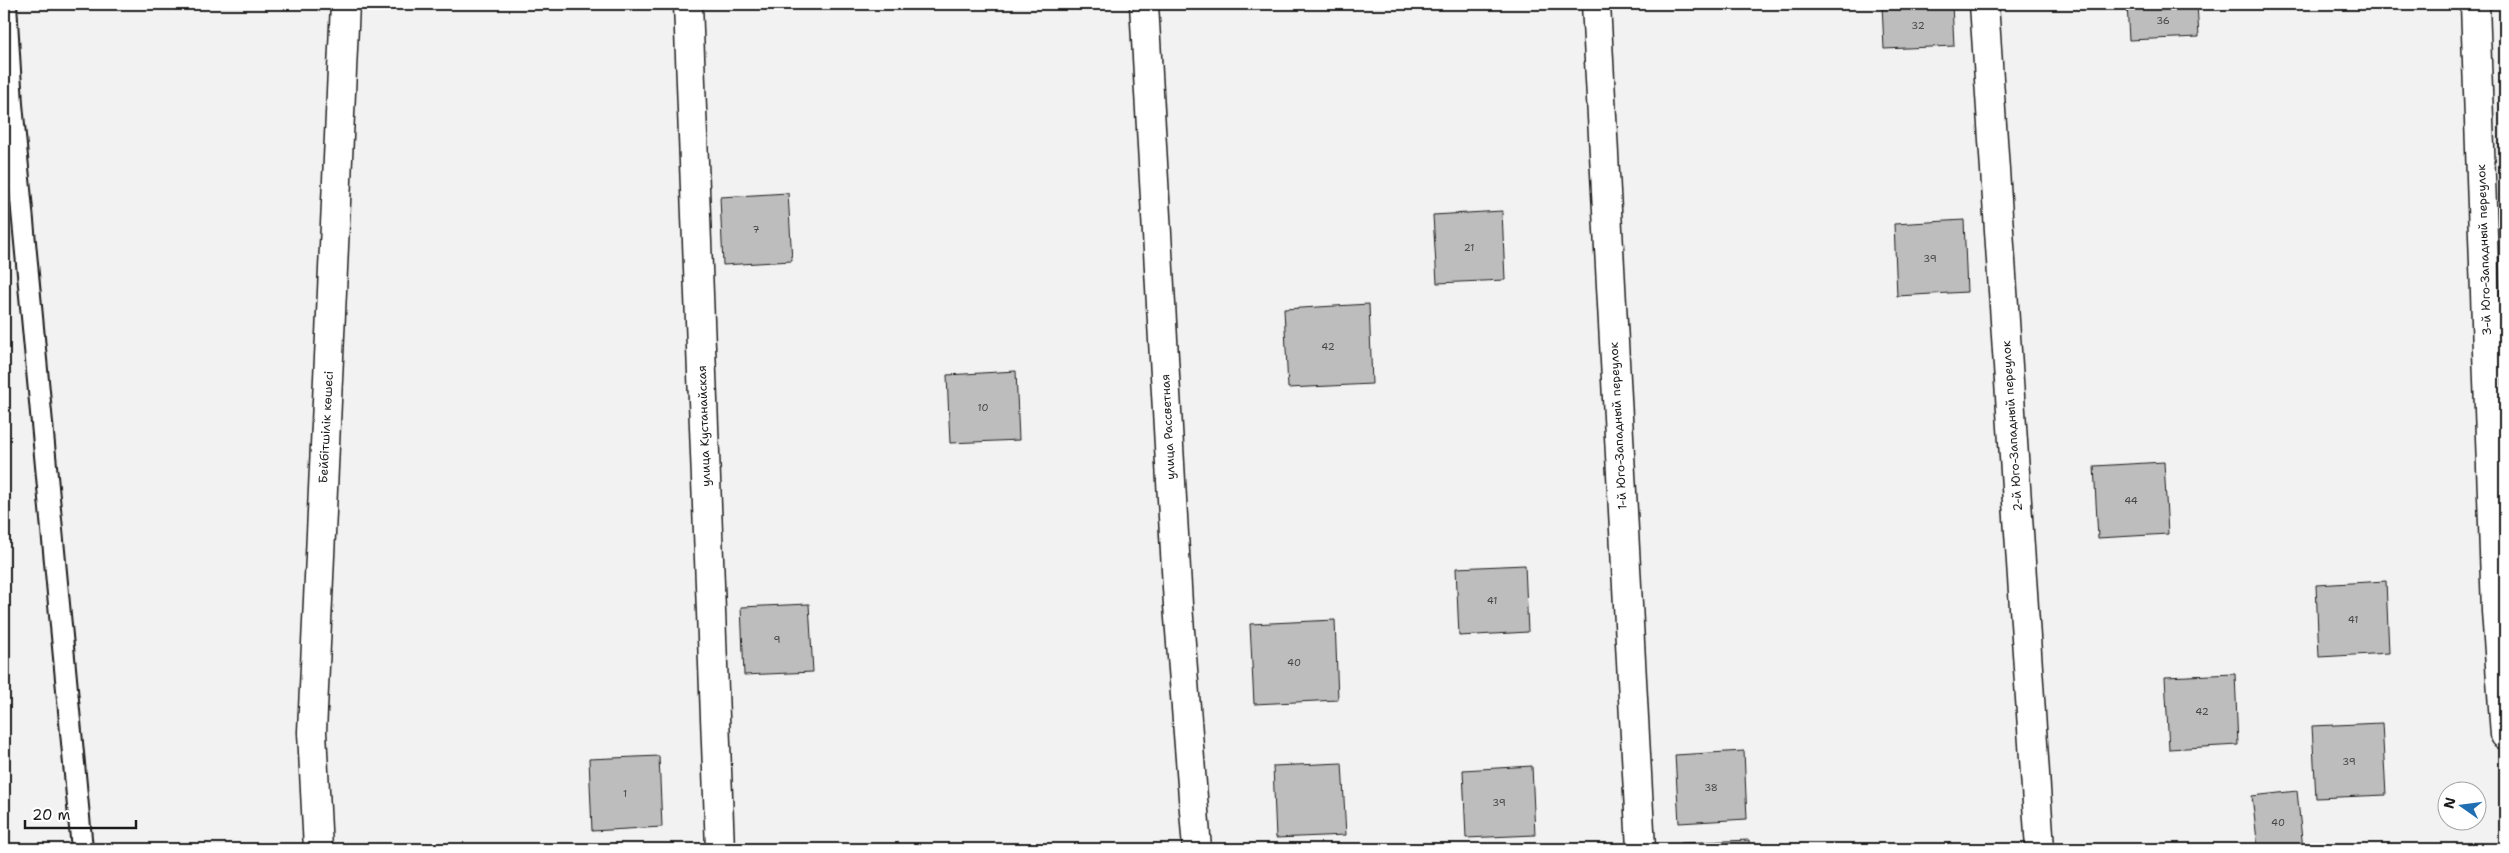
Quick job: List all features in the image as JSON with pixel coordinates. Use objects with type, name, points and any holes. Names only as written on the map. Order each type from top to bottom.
[{"type":"street","name":"Бейбітшілік көшесі","points":[[318,849],[312,732],[346,4]]},
{"type":"street","name":"улица Кустанайская","points":[[688,4],[720,849]]},
{"type":"street","name":"улица Рассветная","points":[[1144,4],[1178,605],[1197,849]]},
{"type":"street","name":"1-й Юго-Западный переулок","points":[[1596,4],[1640,849]]},
{"type":"street","name":"2-й Юго-Западный переулок","points":[[1984,4],[2040,849]]},
{"type":"street","name":"3-й Юго-Западный переулок","points":[[2475,4],[2496,611],[2505,736]]},
{"type":"lane","points":[[6,4],[8,105],[82,849]]},
{"type":"building","points":[[1882,4],[1952,4],[1954,46],[1884,49]]},
{"type":"building","points":[[2127,4],[2197,4],[2199,37],[2129,40]]},
{"type":"building","points":[[788,193],[792,261],[723,265],[720,197]]},
{"type":"building","points":[[1502,211],[1505,280],[1437,283],[1433,215]]},
{"type":"building","points":[[1964,220],[1967,292],[1897,296],[1894,224]]},
{"type":"building","points":[[1369,304],[1372,384],[1288,388],[1284,309]]},
{"type":"building","points":[[1016,371],[1019,440],[950,443],[947,375]]},
{"type":"building","points":[[2164,462],[2168,534],[2098,538],[2094,466]]},
{"type":"building","points":[[1525,565],[1528,632],[1459,636],[1456,568]]},
{"type":"building","points":[[2386,581],[2389,653],[2319,657],[2316,585]]},
{"type":"building","points":[[809,604],[813,672],[744,675],[741,607]]},
{"type":"building","points":[[1335,620],[1338,700],[1254,704],[1250,624]]},
{"type":"building","points":[[2235,674],[2238,745],[2169,749],[2165,677]]},
{"type":"building","points":[[2382,723],[2386,795],[2316,798],[2312,726]]},
{"type":"building","points":[[1744,751],[1747,819],[1679,823],[1675,755]]},
{"type":"building","points":[[659,756],[662,827],[592,831],[589,759]]},
{"type":"building","points":[[1342,763],[1346,835],[1276,838],[1273,766]]},
{"type":"building","points":[[1532,766],[1535,835],[1466,838],[1463,770]]},
{"type":"building","points":[[2297,791],[2303,849],[2258,849],[2252,796]]},
{"type":"building","points":[[1749,840],[1750,849],[1681,849],[1681,843]]}]
